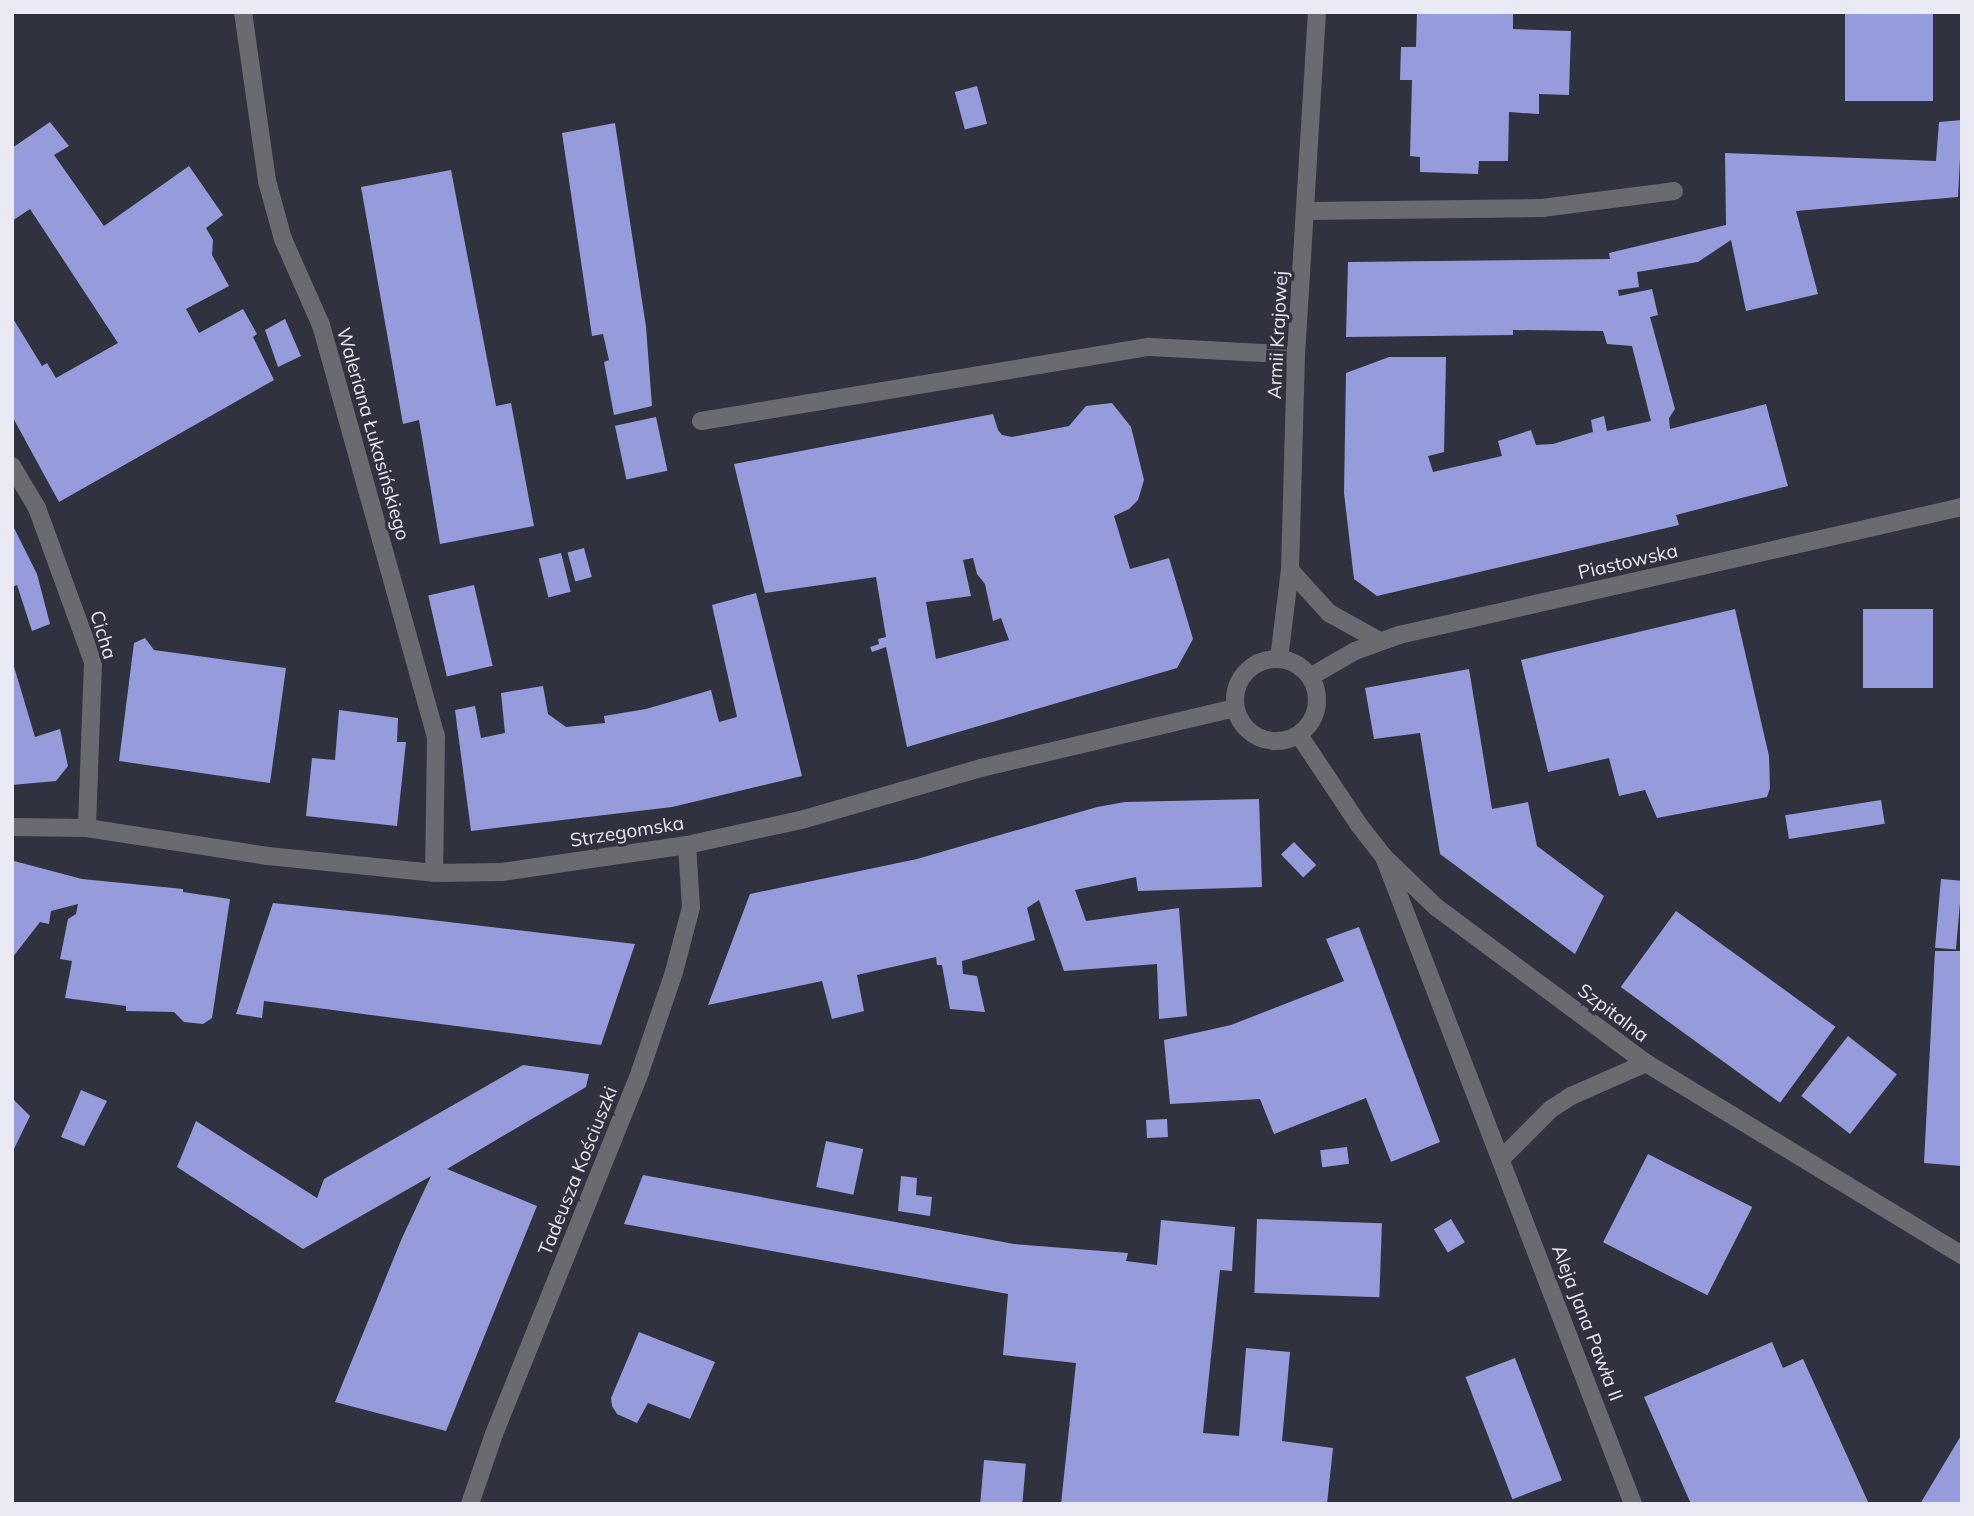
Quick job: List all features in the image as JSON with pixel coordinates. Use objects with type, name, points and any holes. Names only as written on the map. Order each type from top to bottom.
[{"type":"street","name":"Waleriana Łukasińskiego","points":[[243,12],[267,181],[283,239],[321,325],[436,736],[434,873]]},
{"type":"street","name":"Armii Krajowej","points":[[1279,659],[1290,570],[1296,355],[1317,12]]},
{"type":"street","points":[[1306,211],[1542,208],[1674,191]]},
{"type":"street","points":[[701,421],[1150,347],[1296,355]]},
{"type":"street","name":"Cicha","points":[[12,466],[37,508],[93,662],[87,828]]},
{"type":"street","name":"Piastowska","points":[[1310,677],[1378,640],[1962,506]]},
{"type":"street","points":[[1290,570],[1329,613],[1378,640]]},
{"type":"street","points":[[1279,659],[1302,668],[1310,677],[1317,692],[1317,709],[1311,724],[1298,735],[1283,741],[1267,741],[1252,735],[1241,723],[1235,708],[1234,693],[1250,667],[1279,659]]},
{"type":"street","name":"Strzegomska","points":[[12,827],[87,828],[268,856],[434,873],[502,872],[687,845],[801,820],[981,768],[1235,708]]},
{"type":"street","name":"Szpitalna","points":[[1298,735],[1339,797],[1384,857],[1436,907],[1646,1063],[1962,1255]]},
{"type":"street","name":"Tadeusza Kościuszki","points":[[470,1504],[494,1434],[640,1072],[674,972],[691,907],[687,845]]},
{"type":"street","name":"Aleja Jana Pawła II","points":[[1384,857],[1633,1504]]},
{"type":"street","points":[[1502,1158],[1552,1109],[1572,1096],[1646,1063]]},
{"type":"building","points":[[1417,12],[1513,12],[1513,29],[1571,31],[1569,95],[1539,94],[1539,114],[1509,112],[1508,161],[1479,161],[1478,174],[1420,172],[1420,157],[1410,156],[1412,80],[1400,80],[1401,47],[1416,47]]},
{"type":"building","points":[[1845,12],[1933,12],[1933,101],[1845,101]]},
{"type":"building","points":[[977,86],[987,124],[965,130],[955,92]]},
{"type":"building","points":[[1962,120],[1958,197],[1796,211],[1818,294],[1746,311],[1731,240],[1698,262],[1637,272],[1639,287],[1618,290],[1619,296],[1652,289],[1658,315],[1650,317],[1675,409],[1669,418],[1670,429],[1766,404],[1788,486],[1676,515],[1679,525],[1377,596],[1354,579],[1344,493],[1346,373],[1389,357],[1446,357],[1444,452],[1428,456],[1433,472],[1502,456],[1498,441],[1531,430],[1536,445],[1553,444],[1593,432],[1591,420],[1604,416],[1607,431],[1651,421],[1632,346],[1607,344],[1603,331],[1513,330],[1513,335],[1346,337],[1348,262],[1610,259],[1609,253],[1726,225],[1725,153],[1936,161],[1939,122]]},
{"type":"building","points":[[50,122],[69,146],[54,155],[104,226],[189,166],[223,215],[206,228],[213,240],[212,255],[229,286],[186,309],[199,333],[243,309],[257,334],[253,337],[274,380],[59,502],[12,416],[12,317],[42,366],[47,363],[56,378],[118,343],[30,209],[12,221],[12,148]]},
{"type":"building","points":[[615,123],[646,327],[652,406],[614,415],[604,362],[609,360],[603,334],[592,336],[562,133]]},
{"type":"building","points":[[451,170],[496,406],[511,403],[534,526],[440,544],[419,420],[403,424],[361,187]]},
{"type":"building","points":[[285,319],[301,356],[278,367],[265,330]]},
{"type":"building","points":[[1112,403],[1131,427],[1144,480],[1138,500],[1129,509],[1114,516],[1130,569],[1169,558],[1193,639],[1177,668],[907,747],[886,647],[872,652],[870,647],[879,644],[878,639],[886,637],[876,577],[765,593],[734,464],[993,414],[1002,435],[1012,437],[1069,426],[1086,406]],"holes":[[[973,558],[977,574],[985,584],[993,621],[1001,618],[1009,640],[936,659],[926,602],[971,596],[963,560]]]},
{"type":"building","points":[[656,417],[667,471],[626,480],[615,426]]},
{"type":"building","points":[[12,524],[37,574],[50,624],[32,631],[17,585],[12,587]]},
{"type":"building","points":[[584,548],[592,577],[575,581],[568,552]]},
{"type":"building","points":[[561,553],[571,592],[548,597],[539,559]]},
{"type":"building","points":[[474,585],[493,666],[447,676],[428,596]]},
{"type":"building","points":[[756,593],[802,776],[672,807],[471,831],[455,710],[475,706],[481,738],[505,733],[501,693],[543,686],[548,714],[566,727],[605,723],[604,716],[646,709],[711,690],[719,722],[737,717],[712,605]]},
{"type":"building","points":[[1735,609],[1769,756],[1770,788],[1767,797],[1657,818],[1645,790],[1619,796],[1609,758],[1548,772],[1521,660]]},
{"type":"building","points":[[1863,609],[1933,609],[1933,688],[1863,688]]},
{"type":"building","points":[[145,638],[154,650],[286,668],[270,783],[119,761],[134,643]]},
{"type":"building","points":[[12,660],[35,737],[60,729],[68,766],[56,781],[12,785]]},
{"type":"building","points":[[1469,669],[1492,809],[1528,802],[1537,846],[1604,896],[1575,954],[1440,854],[1420,733],[1374,739],[1365,688]]},
{"type":"building","points":[[339,710],[398,718],[397,742],[406,742],[397,826],[306,816],[312,758],[335,760]]},
{"type":"building","points":[[1259,799],[1262,887],[1138,891],[1136,877],[1075,890],[1086,921],[1179,908],[1187,1016],[1159,1019],[1157,964],[1064,971],[1039,900],[1027,908],[1035,940],[962,961],[963,974],[977,976],[985,1012],[950,1009],[942,965],[937,965],[936,957],[857,975],[864,1011],[832,1019],[822,981],[708,1005],[750,894],[917,859],[1097,807],[1125,802]]},
{"type":"building","points":[[1881,800],[1885,824],[1789,839],[1785,815]]},
{"type":"building","points":[[1294,842],[1316,865],[1303,878],[1281,855]]},
{"type":"building","points":[[14,861],[82,879],[183,889],[183,892],[230,899],[212,1018],[203,1024],[184,1022],[174,1012],[126,1011],[126,1006],[65,998],[72,961],[60,959],[68,919],[76,914],[78,904],[51,911],[49,924],[40,922],[12,958]]},
{"type":"building","points":[[1941,879],[1962,881],[1956,950],[1935,948]]},
{"type":"building","points":[[273,903],[635,944],[601,1045],[264,1001],[262,1018],[236,1014]]},
{"type":"building","points":[[1676,911],[1835,1027],[1780,1103],[1621,987]]},
{"type":"building","points":[[1359,927],[1440,1142],[1391,1162],[1366,1098],[1274,1134],[1260,1099],[1170,1104],[1164,1040],[1231,1025],[1344,981],[1326,939]]},
{"type":"building","points":[[1935,951],[1962,951],[1962,1166],[1924,1163]]},
{"type":"building","points":[[1848,1036],[1897,1074],[1850,1134],[1801,1096]]},
{"type":"building","points":[[523,1065],[589,1074],[586,1087],[447,1169],[537,1206],[446,1431],[335,1402],[402,1238],[431,1176],[303,1249],[177,1167],[196,1121],[317,1198],[324,1179]]},
{"type":"building","points":[[81,1090],[107,1101],[84,1146],[61,1137]]},
{"type":"building","points":[[12,1098],[30,1116],[12,1153]]},
{"type":"building","points":[[1167,1119],[1168,1137],[1147,1138],[1146,1120]]},
{"type":"building","points":[[826,1141],[863,1149],[853,1195],[816,1187]]},
{"type":"building","points":[[1347,1147],[1349,1164],[1322,1167],[1320,1150]]},
{"type":"building","points":[[1648,1154],[1752,1207],[1707,1295],[1603,1242]]},
{"type":"building","points":[[643,1175],[1014,1244],[1128,1253],[1126,1261],[1157,1265],[1161,1220],[1235,1227],[1232,1271],[1220,1270],[1203,1433],[1239,1436],[1246,1348],[1290,1352],[1282,1441],[1333,1448],[1327,1504],[1061,1504],[1076,1363],[1003,1355],[1008,1294],[624,1224]]},
{"type":"building","points":[[901,1176],[917,1178],[916,1195],[932,1197],[930,1216],[898,1211]]},
{"type":"building","points":[[1257,1219],[1382,1223],[1379,1297],[1254,1293]]},
{"type":"building","points":[[1451,1219],[1465,1242],[1448,1252],[1434,1229]]},
{"type":"building","points":[[639,1332],[715,1362],[690,1419],[648,1403],[637,1423],[617,1414],[612,1406],[611,1398]]},
{"type":"building","points":[[1772,1342],[1783,1368],[1803,1359],[1869,1504],[1691,1504],[1644,1397]]},
{"type":"building","points":[[1515,1358],[1562,1480],[1512,1499],[1466,1377]]},
{"type":"building","points":[[1962,1434],[1962,1504],[1920,1504]]},
{"type":"building","points":[[984,1460],[1026,1464],[1022,1504],[980,1504]]}]
